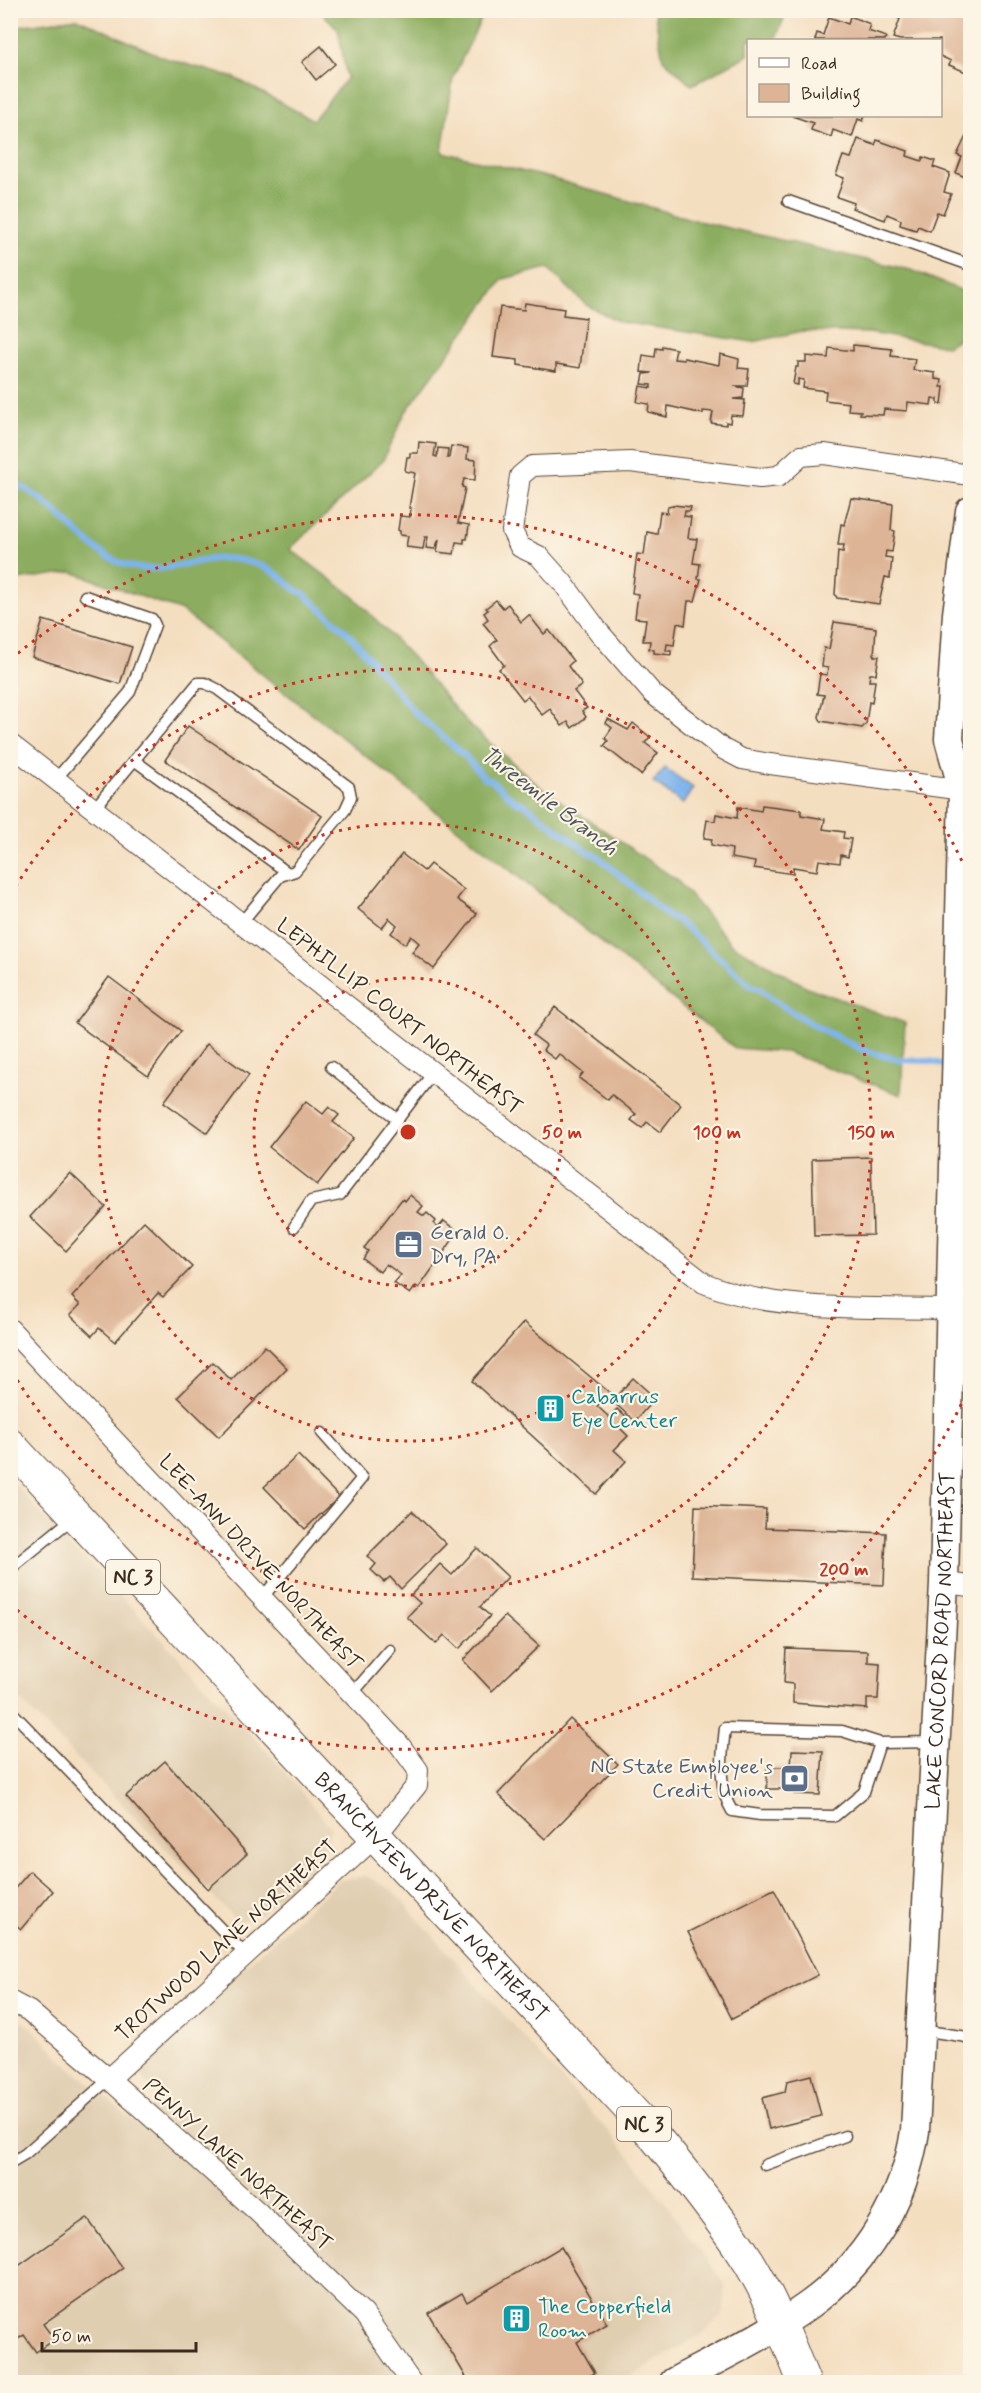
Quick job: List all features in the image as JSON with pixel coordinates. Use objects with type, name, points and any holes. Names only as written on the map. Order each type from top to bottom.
[{"type":"main road","name":"LAKE CONCORD ROAD NORTHEAST","points":[[674,2382],[810,2305],[861,2256],[897,2199],[911,2156],[915,2131],[935,1742],[957,1585],[944,1492],[961,1309],[956,1033],[967,781],[949,739],[957,614],[970,511]]},
{"type":"main road","name":"BRANCHVIEW DRIVE NORTHEAST","points":[[10,1446],[651,2131],[749,2263],[780,2323],[804,2382]]},
{"type":"street","points":[[967,781],[770,764],[742,759],[723,749],[652,694],[599,632],[563,583],[539,556],[520,547],[512,531],[520,476],[532,466],[630,462],[760,478],[779,476],[801,456],[824,454],[970,475]]},
{"type":"street","name":"LEPHILLIP COURT NORTHEAST","points":[[10,744],[704,1283],[723,1291],[787,1304],[961,1309]]},
{"type":"street","name":"LEE-ANN DRIVE NORTHEAST","points":[[10,1329],[399,1744],[418,1770],[417,1785],[375,1837]]},
{"type":"street","name":"TROTWOOD LANE NORTHEAST","points":[[109,2079],[375,1837]]},
{"type":"street","name":"PENNY LANE NORTHEAST","points":[[10,2001],[29,2012],[109,2079],[258,2212],[364,2314],[411,2382]]},
{"type":"lane","points":[[788,201],[970,265]]},
{"type":"lane","points":[[56,780],[130,692],[155,625],[152,619],[85,597]]},
{"type":"lane","points":[[94,809],[198,684],[205,683],[217,688],[349,787],[351,797],[345,810],[295,871],[280,876],[241,923]]},
{"type":"lane","points":[[134,760],[288,873]]},
{"type":"lane","points":[[331,1067],[397,1119]]},
{"type":"lane","points":[[294,1227],[311,1202],[340,1196],[433,1072]]},
{"type":"lane","points":[[262,1598],[362,1478],[322,1433]]},
{"type":"lane","points":[[10,1569],[76,1515]]},
{"type":"lane","points":[[352,1694],[390,1650]]},
{"type":"lane","points":[[10,1710],[245,1954]]},
{"type":"lane","points":[[880,1743],[864,1792],[835,1816],[760,1815],[732,1811],[723,1796],[722,1762],[725,1728],[842,1731],[880,1743],[935,1742]]},
{"type":"lane","points":[[920,2030],[967,2037],[970,2041]]},
{"type":"lane","points":[[10,2163],[26,2154],[109,2079]]},
{"type":"lane","points":[[765,2165],[845,2136]]},
{"type":"shaded area","points":[[10,1478],[71,1549],[90,1563],[275,1760],[331,1828],[320,1859],[260,1914],[238,1922],[11,1691]]},
{"type":"shaded area","points":[[366,1876],[392,1890],[633,2159],[725,2284],[724,2312],[704,2333],[621,2382],[11,2382],[10,2016],[32,2028],[62,2060],[138,2125],[161,2099],[134,2067],[340,1880]]},
{"type":"green space","points":[[654,10],[787,10],[775,39],[747,39],[747,56],[692,85],[663,59]]},
{"type":"green space","points":[[320,11],[485,11],[453,78],[442,152],[550,178],[698,221],[911,270],[970,294],[970,331],[947,346],[869,333],[802,331],[753,342],[620,322],[586,305],[548,268],[503,279],[405,413],[383,460],[290,549],[353,596],[412,657],[467,723],[543,789],[677,880],[731,944],[807,987],[905,1023],[901,1095],[786,1052],[735,1048],[182,611],[72,572],[11,581],[11,27],[77,18],[165,58],[235,78],[313,120],[347,78],[338,29]]},
{"type":"water","points":[[665,768],[693,788],[683,804],[653,782]]},
{"type":"building","points":[[895,10],[970,10],[970,67],[968,66],[966,72],[949,65],[951,61],[942,57],[942,39],[893,38],[900,19],[893,16]]},
{"type":"building","points":[[850,16],[870,24],[868,31],[886,37],[885,39],[815,39],[817,33],[823,35],[829,17],[848,24]]},
{"type":"building","points":[[321,46],[335,64],[316,80],[302,62]]},
{"type":"building","points":[[795,117],[865,117],[863,121],[858,119],[852,137],[833,130],[831,137],[811,130],[813,123]]},
{"type":"building","points":[[970,128],[970,179],[956,173],[962,157],[957,155]]},
{"type":"building","points":[[858,139],[875,145],[877,140],[908,151],[907,156],[922,161],[923,157],[935,161],[933,167],[950,173],[944,192],[951,194],[943,214],[937,212],[930,231],[918,226],[916,230],[900,225],[901,220],[887,214],[885,220],[852,208],[854,203],[837,197],[844,178],[836,175],[843,156],[851,158]]},
{"type":"building","points":[[525,303],[564,309],[563,315],[586,318],[580,368],[556,364],[556,371],[518,365],[518,360],[493,357],[500,307],[524,310]]},
{"type":"building","points":[[853,345],[892,349],[891,356],[915,359],[913,370],[935,373],[935,379],[942,380],[941,387],[944,387],[942,404],[938,404],[938,399],[932,398],[931,405],[908,402],[907,411],[884,409],[883,415],[860,414],[861,411],[848,410],[849,403],[825,400],[826,391],[803,388],[804,380],[798,379],[798,385],[793,384],[798,362],[806,362],[806,356],[828,358],[829,348],[853,351]]},
{"type":"building","points":[[662,346],[676,349],[674,359],[684,360],[684,358],[719,365],[720,354],[739,359],[738,368],[749,369],[747,386],[734,386],[744,388],[743,398],[733,399],[745,400],[743,416],[731,415],[730,423],[726,422],[726,425],[711,423],[713,412],[703,411],[703,414],[668,406],[667,417],[648,412],[649,404],[637,402],[640,386],[651,388],[651,385],[642,384],[644,374],[652,373],[641,372],[643,355],[655,357],[656,348],[662,349]]},
{"type":"building","points":[[419,442],[436,444],[434,456],[437,457],[438,448],[448,449],[447,458],[449,458],[451,446],[468,448],[467,459],[476,460],[475,480],[464,479],[462,487],[465,488],[458,523],[469,525],[467,539],[464,539],[464,543],[456,542],[454,554],[437,552],[439,539],[435,549],[426,548],[428,537],[425,537],[423,549],[406,547],[408,536],[400,535],[398,530],[400,516],[410,517],[411,508],[409,508],[415,473],[405,471],[407,457],[410,457],[410,453],[418,453]]},
{"type":"building","points":[[851,498],[893,504],[891,530],[895,531],[892,552],[886,551],[885,557],[892,558],[890,578],[885,577],[879,604],[837,598],[835,594],[838,551],[843,552],[844,545],[838,545],[841,524],[844,525]]},
{"type":"building","points":[[668,506],[691,507],[690,511],[685,511],[684,516],[691,517],[688,538],[697,539],[693,563],[700,564],[698,579],[701,579],[695,601],[688,601],[685,625],[677,623],[674,645],[667,644],[666,651],[671,651],[671,655],[654,653],[654,650],[649,649],[650,641],[643,641],[646,619],[635,618],[638,594],[632,593],[637,554],[644,555],[647,532],[657,534],[660,512],[667,513]]},
{"type":"building","points":[[496,600],[503,608],[508,604],[521,622],[529,615],[544,634],[549,630],[573,661],[568,666],[582,685],[574,691],[587,708],[582,711],[586,717],[572,728],[568,722],[562,726],[550,709],[542,715],[528,696],[523,700],[499,669],[504,665],[490,646],[497,640],[483,623],[488,619],[484,613],[488,610],[486,608]]},
{"type":"building","points":[[43,620],[132,647],[120,684],[32,657]]},
{"type":"building","points":[[834,622],[876,628],[874,656],[879,656],[876,674],[870,674],[869,681],[875,681],[872,703],[869,702],[866,724],[862,728],[821,721],[819,717],[824,695],[817,694],[820,674],[827,675],[828,668],[822,667],[824,648],[829,649]]},
{"type":"building","points":[[608,719],[628,730],[633,723],[650,737],[645,743],[658,753],[641,775],[604,746],[608,741],[605,738],[612,728],[606,723]]},
{"type":"building","points":[[188,726],[322,816],[299,850],[165,760]]},
{"type":"building","points":[[762,805],[801,810],[801,815],[825,819],[823,829],[844,832],[843,838],[851,839],[848,857],[841,855],[840,863],[819,860],[817,871],[793,867],[793,874],[754,868],[755,862],[731,858],[732,849],[711,845],[712,839],[704,838],[707,820],[715,821],[716,814],[737,818],[738,807],[761,811]]},
{"type":"building","points":[[402,854],[424,871],[430,864],[464,890],[457,899],[477,914],[434,969],[412,952],[419,943],[411,936],[405,944],[391,933],[397,925],[389,918],[382,928],[358,909]]},
{"type":"building","points":[[109,977],[181,1031],[148,1076],[75,1023]]},
{"type":"building","points":[[555,1007],[681,1105],[660,1132],[647,1122],[642,1128],[631,1120],[636,1114],[612,1095],[608,1100],[579,1078],[583,1073],[559,1054],[555,1059],[543,1050],[546,1045],[533,1035]]},
{"type":"building","points":[[207,1044],[249,1075],[207,1133],[164,1102]]},
{"type":"building","points":[[306,1101],[323,1114],[329,1107],[339,1115],[333,1122],[354,1138],[317,1185],[269,1147]]},
{"type":"building","points":[[871,1157],[873,1235],[814,1236],[812,1159]]},
{"type":"building","points":[[70,1173],[106,1207],[66,1251],[30,1217]]},
{"type":"building","name":"Gerald O. Dry, PA","points":[[410,1195],[423,1206],[418,1212],[424,1216],[427,1213],[436,1221],[434,1224],[438,1228],[444,1221],[458,1232],[419,1288],[416,1286],[410,1294],[394,1283],[401,1275],[386,1264],[380,1272],[363,1259],[368,1251],[364,1248],[402,1199],[405,1201]]},
{"type":"building","points":[[144,1221],[192,1267],[163,1297],[158,1293],[115,1342],[99,1328],[92,1336],[70,1315],[80,1305],[72,1297]]},
{"type":"building","name":"Cabarrus Eye Center","points":[[524,1322],[610,1393],[597,1406],[609,1417],[617,1409],[627,1418],[619,1427],[628,1436],[614,1450],[626,1461],[596,1494],[472,1381]]},
{"type":"building","points":[[265,1346],[287,1368],[219,1437],[178,1397],[213,1362],[231,1380]]},
{"type":"building","name":"Cabarrus Eye Center","points":[[633,1378],[655,1398],[635,1421],[612,1401]]},
{"type":"building","points":[[298,1455],[339,1497],[305,1529],[264,1487]]},
{"type":"building","points":[[695,1506],[766,1509],[765,1528],[886,1533],[884,1585],[692,1576]]},
{"type":"building","points":[[412,1511],[446,1544],[401,1589],[390,1577],[384,1582],[371,1570],[376,1564],[367,1556]]},
{"type":"building","points":[[477,1548],[508,1577],[480,1607],[490,1616],[459,1649],[444,1635],[436,1644],[407,1617],[420,1603],[411,1595],[440,1564],[452,1575]]},
{"type":"building","points":[[505,1616],[539,1646],[492,1691],[463,1660]]},
{"type":"building","points":[[786,1648],[868,1651],[868,1662],[880,1663],[878,1699],[867,1699],[867,1709],[793,1703],[793,1684],[784,1683]]},
{"type":"building","points":[[570,1719],[618,1764],[545,1839],[498,1794]]},
{"type":"building","name":"NC State Employee's Credit Union","points":[[792,1750],[823,1751],[820,1795],[794,1794],[794,1789],[767,1789],[767,1767],[791,1767]]},
{"type":"building","points":[[165,1761],[247,1854],[208,1889],[126,1796]]},
{"type":"building","points":[[30,1871],[53,1891],[21,1929],[10,1920],[10,1894]]},
{"type":"building","points":[[774,1889],[818,1975],[732,2019],[688,1932]]},
{"type":"building","points":[[811,2075],[821,2116],[769,2129],[762,2098],[785,2092],[787,2081]]},
{"type":"building","points":[[87,2218],[123,2268],[43,2324],[54,2339],[36,2352],[24,2335],[10,2344],[10,2272]]},
{"type":"building","name":"The Copperfield Room","points":[[561,2247],[607,2324],[577,2342],[595,2373],[579,2382],[469,2382],[428,2313],[462,2293],[467,2302]]},
{"type":"waterway","name":"Threemile Branch","points":[[10,482],[41,499],[92,545],[121,563],[136,568],[150,569],[220,558],[246,561],[273,572],[303,593],[347,632],[415,713],[466,757],[484,778],[491,780],[516,802],[524,804],[589,853],[596,855],[669,917],[676,919],[751,986],[759,988],[771,999],[815,1026],[863,1050],[899,1060],[930,1061],[949,1066]]},
{"type":"place","name":"Gerald O. Dry, PA","points":[[409,1244]]},
{"type":"place","name":"Cabarrus Eye Center","points":[[550,1408]]},
{"type":"place","name":"NC State Employee's Credit Union","points":[[794,1778]]},
{"type":"place","name":"The Copperfield Room","points":[[517,2318]]}]
